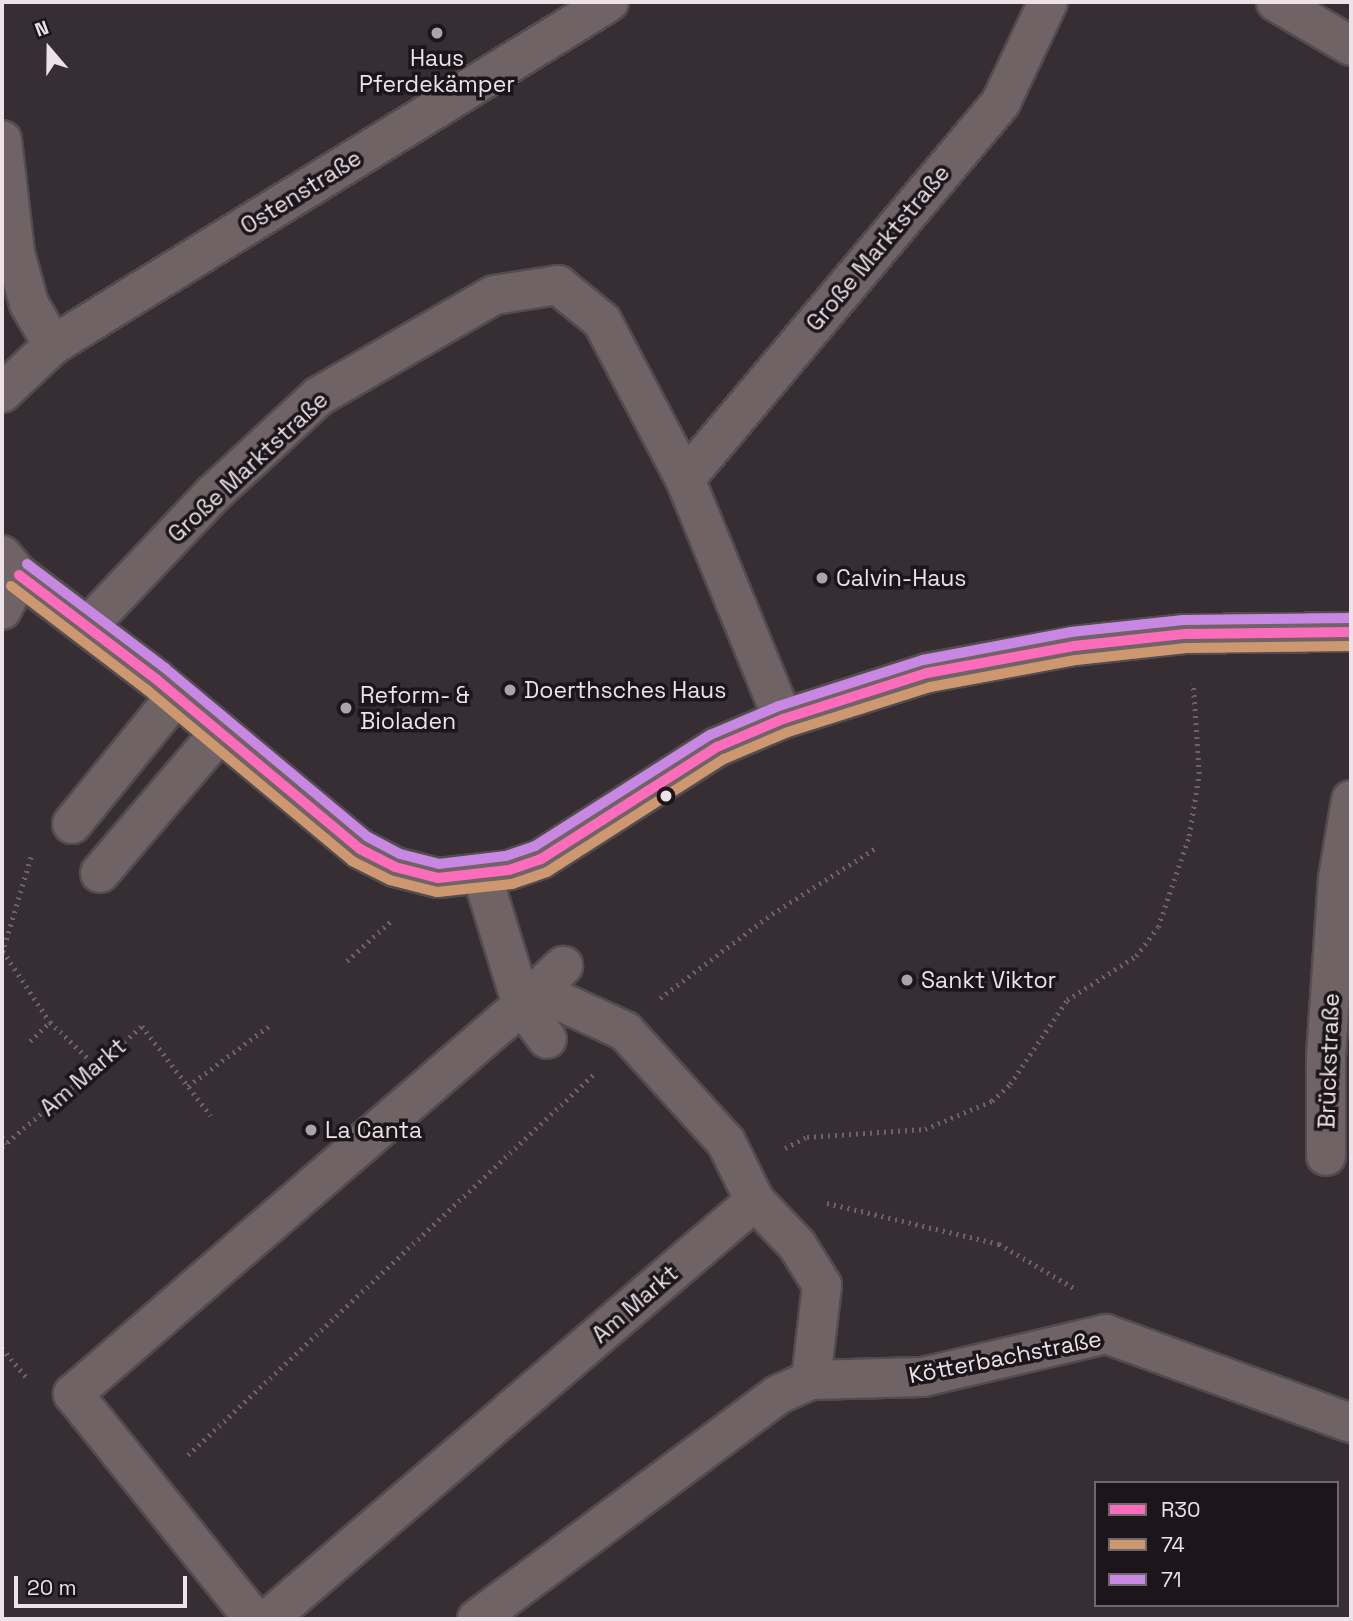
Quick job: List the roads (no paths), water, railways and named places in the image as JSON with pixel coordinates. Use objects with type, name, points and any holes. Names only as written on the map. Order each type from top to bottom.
[{"type":"street","name":"Ostenstraße","points":[[2,393],[53,345],[549,17],[609,2]]},
{"type":"street","name":"Große Marktstraße","points":[[685,479],[1001,102],[1048,2]]},
{"type":"street","points":[[1276,2],[1351,46]]},
{"type":"street","points":[[2,140],[15,253],[29,304],[53,345]]},
{"type":"street","name":"Große Marktstraße","points":[[88,626],[213,494],[319,396],[455,313],[524,287],[558,285],[602,321],[685,479],[783,719]]},
{"type":"street","points":[[2,610],[11,565],[176,696],[360,849],[395,867],[438,878],[482,875],[541,859],[657,780],[783,719],[927,673],[1074,646],[1241,630],[1351,632]]},
{"type":"street","points":[[72,824],[176,696]]},
{"type":"street","points":[[100,873],[220,732]]},
{"type":"street","name":"Brückstraße","points":[[1326,1156],[1326,1057],[1338,877],[1351,800]]},
{"type":"street","points":[[482,875],[522,1005],[547,1039]]},
{"type":"street","points":[[254,1619],[148,1492],[72,1394],[522,1005],[563,966]]},
{"type":"street","points":[[522,1005],[556,1000],[625,1031],[726,1142],[755,1201],[797,1245],[822,1285],[811,1380]]},
{"type":"street","name":"Am Markt","points":[[268,1619],[755,1201]]},
{"type":"street","name":"Kötterbachstraße","points":[[477,1619],[777,1395],[811,1380],[923,1377],[1106,1334],[1351,1423]]},
{"type":"place","name":"Haus Pferdekämper","points":[[437,33]]},
{"type":"place","name":"Calvin-Haus","points":[[822,578]]},
{"type":"place","name":"Doerthsches Haus","points":[[510,690]]},
{"type":"place","name":"Reform- & Bioladen","points":[[346,708]]},
{"type":"place","name":"Sankt Viktor","points":[[907,980]]},
{"type":"place","name":"La Canta","points":[[311,1130]]}]
